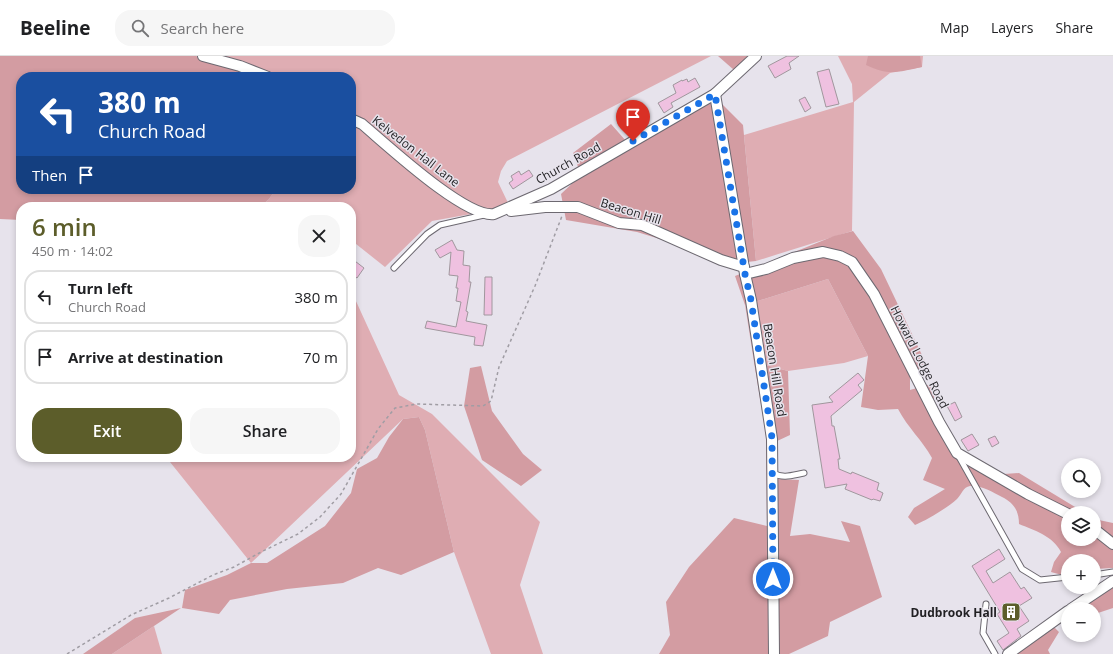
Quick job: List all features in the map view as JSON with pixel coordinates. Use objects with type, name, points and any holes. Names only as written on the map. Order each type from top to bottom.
[{"type":"street","points":[[203,56],[240,66],[255,72]]},
{"type":"street","name":"Church Road","points":[[486,214],[494,214],[506,210],[551,189],[715,94],[756,56]]},
{"type":"street","name":"Beacon Hill Road","points":[[715,94],[744,271],[751,300],[772,438],[774,654]]},
{"type":"street","name":"Kelvedon Hall Lane","points":[[356,121],[362,124],[439,188],[474,209],[486,214]]},
{"type":"street","name":"Beacon Hill","points":[[506,210],[545,207],[578,207],[619,223],[642,225],[744,271]]},
{"type":"street","name":"Howard Lodge Road","points":[[744,271],[766,269],[793,258],[823,252],[840,256],[852,262],[874,294],[935,415],[957,453],[1028,494],[1061,510]]},
{"type":"street","points":[[1101,535],[1113,544]]},
{"type":"street","points":[[1082,602],[1113,581]]},
{"type":"street","points":[[1008,654],[1061,616]]},
{"type":"lane","points":[[394,268],[427,234],[440,225],[486,214]]},
{"type":"lane","points":[[957,453],[1022,569],[1040,580],[1061,578]]},
{"type":"lane","points":[[772,474],[779,477],[784,477],[804,473]]},
{"type":"lane","points":[[1101,573],[1113,572]]},
{"type":"lane","points":[[986,604],[983,633],[995,654]]},
{"type":"path","points":[[67,654],[131,615],[169,598],[213,575],[234,567],[298,534],[320,517],[341,494],[378,429],[395,408],[417,404],[484,406],[491,401],[499,367],[535,286],[566,208]]},
{"type":"shaded area","points":[[0,56],[196,56],[246,72],[16,72],[16,194],[272,194],[266,202],[16,202],[16,220],[0,219]]},
{"type":"shaded area","points":[[196,56],[711,56],[507,161],[501,171],[498,182],[510,207],[432,221],[385,267],[356,244],[356,202],[266,202],[272,194],[356,194],[356,72],[246,72]]},
{"type":"shaded area","points":[[718,56],[756,56],[734,70]]},
{"type":"shaded area","points":[[838,56],[923,56],[922,67],[890,73],[854,102],[852,231],[756,261],[744,135],[853,102],[852,84]]},
{"type":"shaded area","points":[[868,56],[920,56],[922,67],[894,72],[881,71],[866,65]]},
{"type":"shaded area","points":[[709,91],[743,125],[756,261],[738,263],[637,232],[566,220],[561,194],[581,175],[573,153],[611,124],[626,141]]},
{"type":"shaded area","points":[[853,231],[881,269],[931,374],[910,375],[910,390],[938,382],[934,393],[934,407],[951,447],[995,480],[1004,474],[1019,473],[1073,506],[1061,506],[1061,546],[1101,546],[1101,520],[1113,523],[1113,568],[1101,569],[1101,554],[1061,554],[1061,575],[1051,572],[1054,562],[1061,552],[1058,546],[1043,534],[1019,524],[1017,511],[1010,502],[983,488],[970,486],[966,488],[957,499],[948,506],[915,525],[908,517],[914,508],[945,489],[923,480],[932,458],[898,409],[878,410],[861,407],[868,356],[828,279],[745,305],[735,276],[834,236]]},
{"type":"shaded area","points":[[828,279],[868,356],[844,363],[788,371],[754,362],[745,305]]},
{"type":"shaded area","points":[[356,301],[399,395],[432,414],[540,522],[520,585],[543,654],[491,654],[454,552],[425,430],[419,417],[403,419],[251,563],[170,462],[356,462]]},
{"type":"shaded area","points":[[754,362],[788,371],[790,435],[775,442],[777,479],[799,480],[790,536],[810,534],[850,542],[841,521],[860,526],[882,597],[830,622],[828,636],[789,654],[659,654],[670,635],[666,602],[689,567],[734,518],[767,526],[766,435]]},
{"type":"shaded area","points":[[481,366],[492,411],[523,454],[542,470],[521,486],[482,460],[464,406],[470,368]]},
{"type":"shaded area","points":[[419,417],[425,430],[454,552],[401,575],[378,568],[343,583],[287,589],[230,600],[219,614],[182,608],[185,590],[227,575],[251,563],[267,563],[325,526],[351,493],[357,469],[377,458],[389,437],[403,419]]},
{"type":"shaded area","points":[[1113,585],[1113,608],[1101,612],[1101,602],[1088,602]]},
{"type":"shaded area","points":[[181,608],[112,654],[83,654],[135,618]]},
{"type":"shaded area","points":[[154,626],[162,654],[112,654]]},
{"type":"shaded area","points":[[1053,626],[1059,632],[1048,650],[1050,654],[1013,654]]},
{"type":"building","points":[[787,56],[799,56],[789,63],[791,69],[775,78],[768,66]]},
{"type":"building","points":[[829,69],[839,104],[826,107],[817,72]]},
{"type":"building","points":[[695,78],[700,87],[671,103],[673,107],[664,113],[658,103],[676,93],[673,85],[682,80],[687,79],[688,82]]},
{"type":"building","points":[[805,97],[811,108],[805,112],[799,100]]},
{"type":"building","points":[[529,170],[533,176],[513,189],[509,183],[513,180],[511,176],[519,171],[521,175]]},
{"type":"building","points":[[452,240],[457,250],[464,251],[463,265],[470,266],[469,282],[471,282],[466,311],[468,312],[466,321],[487,325],[483,346],[474,345],[475,337],[425,328],[427,321],[456,327],[461,302],[456,301],[458,276],[449,275],[451,252],[440,258],[435,250]]},
{"type":"building","points":[[356,262],[364,268],[356,277]]},
{"type":"building","points":[[485,277],[492,277],[492,315],[484,315]]},
{"type":"building","points":[[858,373],[864,380],[858,385],[862,390],[831,416],[840,459],[838,459],[839,469],[851,474],[852,472],[879,483],[877,490],[883,493],[880,501],[872,500],[845,489],[847,484],[825,488],[812,405],[833,402],[829,397]]},
{"type":"building","points":[[955,402],[962,417],[955,421],[947,406]]},
{"type":"building","points":[[972,434],[979,445],[968,451],[961,440]]},
{"type":"building","points":[[995,436],[999,443],[992,447],[988,439]]},
{"type":"building","name":"Dudbrook Hall","points":[[999,549],[1005,559],[986,571],[993,583],[1010,572],[1021,589],[1024,587],[1032,598],[1019,606],[1029,621],[1017,629],[1021,636],[1003,650],[997,641],[1009,633],[997,614],[1000,612],[972,566]]},
{"type":"place","name":"Dudbrook Hall","points":[[1011,612]]},
{"type":"route","points":[[633,141],[715,94],[745,274],[751,300],[772,438],[773,579]]}]
